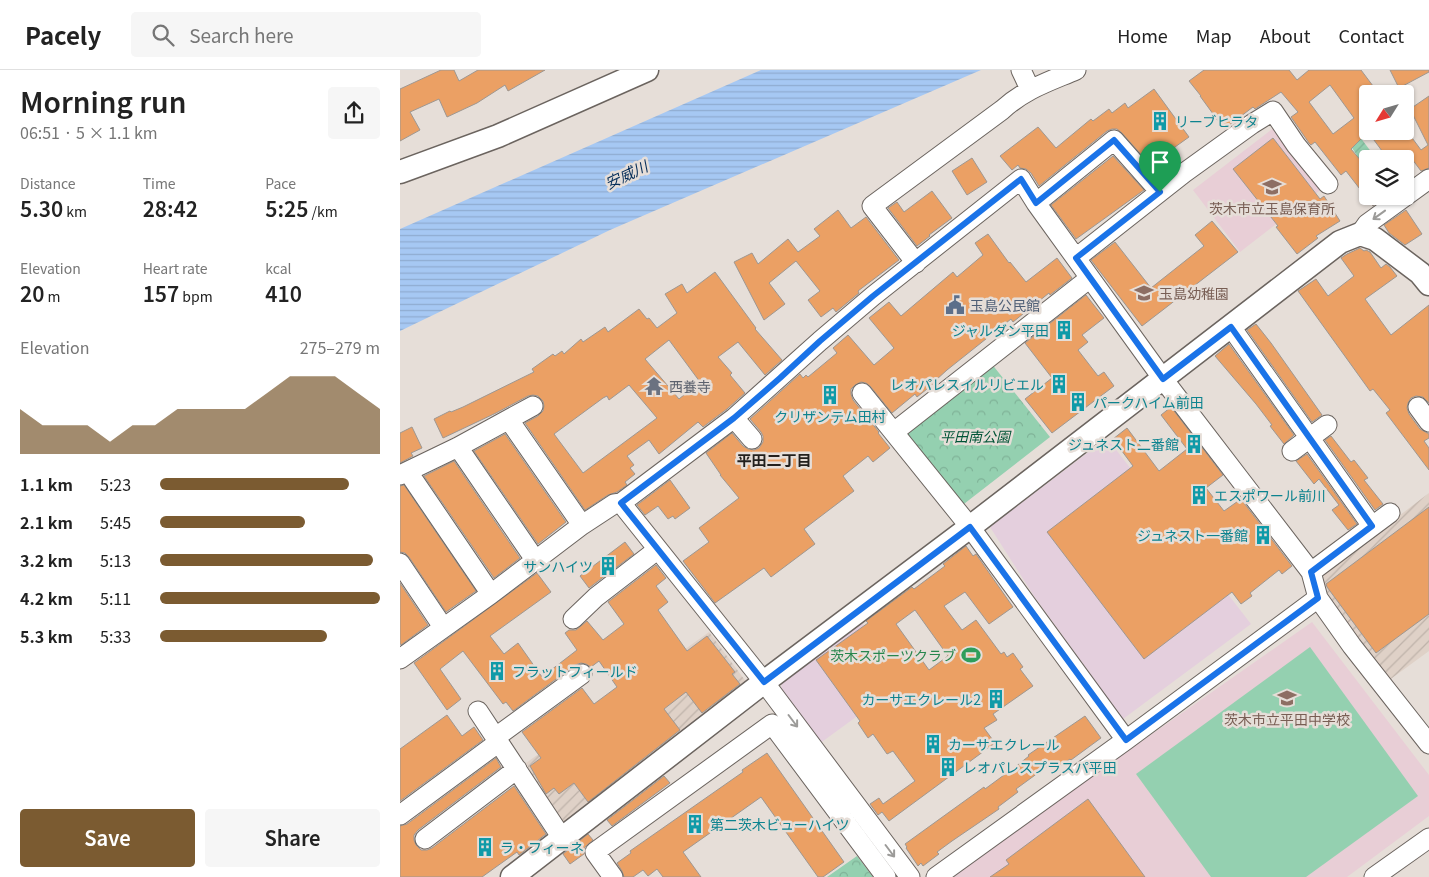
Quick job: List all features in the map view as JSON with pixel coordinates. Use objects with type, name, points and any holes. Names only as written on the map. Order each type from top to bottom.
[{"type":"street","points":[[400,172],[498,136],[647,70]]},
{"type":"street","points":[[916,264],[872,206],[1002,110],[1014,99],[1026,81],[1076,70]]},
{"type":"street","points":[[1076,258],[1160,192],[1252,124],[1273,111],[1296,145],[1328,184]]},
{"type":"street","points":[[1036,203],[1114,140],[1160,192]]},
{"type":"street","points":[[400,659],[536,561],[582,525],[614,504],[621,503],[734,418],[873,296],[916,264],[1021,179],[1036,203],[1163,379],[1311,572],[1318,598],[1352,646],[1429,744]]},
{"type":"street","points":[[512,877],[1340,242],[1360,234],[1367,224],[1429,179]]},
{"type":"street","points":[[1360,234],[1375,239],[1420,273],[1429,284]]},
{"type":"street","points":[[894,432],[1090,278]]},
{"type":"street","points":[[1231,327],[1372,526]]},
{"type":"street","points":[[862,393],[970,527],[1126,740]]},
{"type":"street","points":[[491,594],[404,473],[458,447],[533,406]]},
{"type":"street","points":[[734,418],[752,439]]},
{"type":"street","points":[[509,420],[582,525]]},
{"type":"street","points":[[1292,451],[1327,425]]},
{"type":"street","points":[[458,447],[536,561]]},
{"type":"street","points":[[621,503],[764,682],[910,877]]},
{"type":"street","points":[[1311,572],[1390,513]]},
{"type":"street","points":[[573,618],[596,597],[657,550]]},
{"type":"street","points":[[400,563],[443,627]]},
{"type":"street","points":[[936,877],[1318,598]]},
{"type":"street","points":[[400,815],[582,674]]},
{"type":"street","points":[[478,711],[562,838]]},
{"type":"street","points":[[613,877],[595,852],[772,724],[886,877]]},
{"type":"street","points":[[425,839],[518,769]]},
{"type":"street","points":[[1374,877],[1429,838]]},
{"type":"shaded area","points":[[1275,127],[1323,188],[1240,252],[1193,190]]},
{"type":"shaded area","points":[[1107,438],[1251,624],[1123,719],[1034,596],[990,527]]},
{"type":"shaded area","points":[[1429,493],[1429,651],[1388,681],[1330,603],[1320,576]]},
{"type":"shaded area","name":"茨木市立平田中学校","points":[[1312,622],[1429,775],[1429,816],[1347,877],[948,877]]},
{"type":"shaded area","points":[[862,623],[904,682],[819,744],[781,692],[782,681]]},
{"type":"shaded area","points":[[709,632],[747,683],[563,827],[547,804],[526,763]]},
{"type":"green space","points":[[1357,133],[1359,140],[1362,140],[1370,150],[1359,150],[1359,159],[1347,140]]},
{"type":"green space","name":"平田南公園","points":[[991,363],[1050,437],[960,507],[905,438],[906,430]]},
{"type":"green space","points":[[1310,647],[1418,796],[1306,877],[1211,877],[1136,774]]},
{"type":"green space","points":[[857,856],[873,877],[827,877]]},
{"type":"water","name":"安威川","points":[[761,70],[981,70],[610,230],[400,331],[400,229]]},
{"type":"building","points":[[441,70],[454,70],[459,81],[478,70],[545,70],[508,91],[505,85],[477,103],[447,117],[439,99],[410,112],[420,130],[400,141],[400,89]]},
{"type":"building","points":[[1204,70],[1289,70],[1297,80],[1309,70],[1361,70],[1372,85],[1359,85],[1360,140],[1351,149],[1359,158],[1359,188],[1346,171],[1341,175],[1315,142],[1311,145],[1309,143],[1291,117],[1298,112],[1281,92],[1255,109],[1253,107],[1224,129],[1189,81]],"holes":[[[1330,85],[1354,118],[1333,134],[1309,102]]]},
{"type":"building","points":[[1390,70],[1429,70],[1429,72],[1405,85],[1398,85]]},
{"type":"building","points":[[1154,89],[1189,137],[1161,157],[1170,169],[1161,177],[1117,129],[1107,131],[1039,186],[1031,173],[1026,169],[1020,168],[1018,165],[1012,170],[1000,156],[1038,127],[1056,148],[1091,119],[1093,121],[1109,109],[1112,113],[1125,103],[1128,108]]},
{"type":"building","points":[[1429,96],[1429,168],[1421,171],[1414,162],[1414,150],[1381,150],[1374,140],[1414,140],[1421,150],[1428,145],[1414,117],[1414,106]]},
{"type":"building","points":[[1273,138],[1320,199],[1324,196],[1340,221],[1316,236],[1318,238],[1297,254],[1276,227],[1278,226],[1233,169]]},
{"type":"building","points":[[1113,156],[1144,190],[1076,239],[1051,205]]},
{"type":"building","points":[[972,158],[987,182],[967,195],[952,171]]},
{"type":"building","points":[[932,191],[952,218],[917,246],[888,208],[897,202],[904,212]]},
{"type":"building","points":[[838,210],[851,228],[866,217],[899,260],[858,291],[859,293],[836,312],[833,308],[821,317],[808,300],[820,291],[796,261],[769,283],[785,304],[764,320],[734,262],[752,253],[758,264],[788,239],[798,252],[820,236],[814,229]]},
{"type":"building","points":[[1406,210],[1422,234],[1405,245],[1389,233],[1384,225]]},
{"type":"building","points":[[1212,221],[1238,252],[1142,326],[1091,260],[1115,242],[1151,288],[1204,246],[1195,235]]},
{"type":"building","points":[[988,234],[1009,263],[1026,282],[1057,258],[1072,278],[1050,295],[1049,293],[1013,322],[1011,319],[947,370],[917,397],[915,394],[892,413],[870,386],[861,382],[855,385],[851,389],[853,400],[890,448],[873,462],[868,456],[843,476],[854,491],[804,529],[815,544],[771,577],[764,568],[715,603],[683,561],[709,542],[699,528],[739,498],[720,475],[706,453],[732,433],[748,449],[754,450],[759,448],[763,442],[763,436],[750,419],[800,374],[803,378],[806,375],[808,377],[837,353],[833,348],[848,335],[874,365],[894,348],[869,318],[889,302],[901,316],[953,272],[957,277],[983,255],[975,243]]},
{"type":"building","points":[[1360,248],[1370,252],[1381,268],[1386,264],[1397,276],[1365,299],[1391,335],[1429,305],[1429,403],[1423,397],[1416,396],[1411,398],[1407,408],[1420,429],[1429,434],[1429,438],[1424,441],[1429,448],[1429,470],[1386,413],[1390,410],[1373,389],[1370,391],[1298,291],[1316,279],[1328,296],[1354,276],[1341,258]]},
{"type":"building","points":[[715,272],[755,329],[782,360],[765,375],[738,342],[718,357],[732,373],[730,375],[745,393],[703,427],[698,422],[659,454],[649,440],[627,456],[634,465],[630,468],[635,474],[625,482],[627,485],[617,492],[608,495],[585,510],[525,423],[543,411],[543,401],[538,396],[528,396],[443,438],[434,419],[534,372],[532,369],[553,354],[555,356],[562,351],[564,354],[581,339],[583,342],[605,327],[608,332],[639,309],[657,328],[677,313],[665,294],[682,284],[687,293]],"holes":[[[669,340],[700,382],[679,399],[645,359]],[[629,385],[657,418],[583,473],[554,434],[603,398],[607,396],[609,400]]]},
{"type":"building","points":[[1086,295],[1104,318],[1082,335],[1088,342],[1078,350],[1098,376],[1104,372],[1114,386],[1052,433],[1025,399],[1052,378],[1025,343]]},
{"type":"building","points":[[1256,324],[1322,415],[1312,422],[1247,330]]},
{"type":"building","points":[[1229,344],[1294,435],[1284,444],[1256,404],[1215,356]]},
{"type":"building","points":[[1171,407],[1223,475],[1206,488],[1224,511],[1241,499],[1292,566],[1282,574],[1279,570],[1250,593],[1252,596],[1241,604],[1232,592],[1144,659],[1047,532],[1133,466],[1113,439],[1127,428],[1159,471],[1187,449],[1161,415]]},
{"type":"building","points":[[412,427],[422,448],[411,453],[413,456],[400,463],[400,433]]},
{"type":"building","points":[[505,434],[566,522],[538,544],[474,451]]},
{"type":"building","points":[[1331,436],[1351,462],[1354,460],[1368,478],[1364,480],[1383,504],[1375,510],[1325,440]]},
{"type":"building","points":[[1307,454],[1357,524],[1348,530],[1332,510],[1339,505],[1319,479],[1314,484],[1296,461]]},
{"type":"building","points":[[454,461],[520,558],[494,578],[424,476]]},
{"type":"building","points":[[670,480],[690,508],[675,519],[673,516],[668,519],[658,506],[645,515],[637,505]]},
{"type":"building","points":[[404,485],[476,591],[446,612],[409,557],[405,553],[400,552],[400,486]]},
{"type":"building","points":[[1429,507],[1429,614],[1376,653],[1326,584]]},
{"type":"building","name":"サンハイツ","points":[[625,542],[634,554],[589,588],[580,576]]},
{"type":"building","points":[[966,546],[973,556],[976,554],[1013,607],[989,624],[965,592],[944,606],[962,630],[976,620],[1001,654],[1004,652],[1007,657],[1013,653],[1023,667],[1020,669],[1033,686],[993,714],[997,720],[984,728],[995,743],[889,821],[882,812],[878,815],[870,804],[879,798],[883,804],[915,781],[893,751],[887,754],[873,734],[868,738],[858,723],[860,721],[816,660],[868,623],[866,621],[912,587],[914,589],[945,566],[943,564]],"holes":[[[915,610],[948,656],[929,670],[896,624]]]},
{"type":"building","points":[[656,565],[666,578],[656,586],[668,602],[658,610],[687,651],[707,636],[735,672],[732,674],[740,684],[702,713],[686,692],[664,709],[680,730],[588,802],[574,783],[559,794],[554,788],[546,794],[530,766],[541,758],[522,732],[582,688],[594,704],[617,687],[599,661],[591,667],[581,663],[575,665],[513,711],[506,702],[503,704],[463,651],[440,669],[461,699],[447,710],[414,663],[537,573],[551,592],[490,636],[504,654],[518,643],[542,677],[577,650],[565,633],[569,630],[576,630],[587,621],[603,640],[624,624],[608,602]]},
{"type":"building","points":[[400,583],[428,625],[401,645],[400,643]]},
{"type":"building","points":[[447,715],[462,736],[474,727],[483,740],[400,801],[400,749]]},
{"type":"building","points":[[1085,716],[1101,738],[1057,768],[1053,762],[1016,789],[1018,792],[998,807],[999,809],[937,852],[939,854],[923,866],[921,863],[918,866],[905,844],[984,787],[985,789],[1028,755]]},
{"type":"building","name":"第二茨木ビューハイツ","points":[[767,753],[844,862],[823,877],[818,877],[761,797],[683,852],[701,877],[663,877],[657,869],[648,876],[643,870],[633,877],[624,877],[617,863],[631,853],[630,851]]},
{"type":"building","points":[[496,758],[501,767],[418,830],[414,835],[416,845],[421,850],[432,848],[514,786],[546,834],[519,855],[517,852],[482,877],[400,877],[400,826],[407,824]]},
{"type":"building","points":[[664,776],[670,783],[612,826],[607,820]]},
{"type":"building","points":[[1088,799],[1145,877],[990,877],[1009,864],[1006,860]]},
{"type":"building","points":[[588,834],[593,840],[585,847],[584,854],[570,864],[563,854]]},
{"type":"place","name":"リーブヒラタ","points":[[1160,121]]},
{"type":"place","name":"茨木市立玉島保育所","points":[[1272,187]]},
{"type":"place","name":"玉島幼稚園","points":[[1144,293]]},
{"type":"place","name":"玉島公民館","points":[[955,305]]},
{"type":"place","name":"ジャルダン平田","points":[[1064,330]]},
{"type":"place","name":"レオパレスイルリビエル","points":[[1059,384]]},
{"type":"place","name":"西養寺","points":[[654,386]]},
{"type":"place","name":"クリザンテム田村","points":[[830,395]]},
{"type":"place","name":"パークハイム前田","points":[[1078,402]]},
{"type":"place","name":"ジュネスト二番館","points":[[1194,444]]},
{"type":"place","name":"エスポワール前川","points":[[1199,495]]},
{"type":"place","name":"ジュネスト一番館","points":[[1263,535]]},
{"type":"place","name":"サンハイツ","points":[[608,566]]},
{"type":"place","name":"茨木スポーツクラブ","points":[[971,655]]},
{"type":"place","name":"フラットフィールド","points":[[497,671]]},
{"type":"place","name":"茨木市立平田中学校","points":[[1287,698]]},
{"type":"place","name":"カーサエクレール2","points":[[996,699]]},
{"type":"place","name":"カーサエクレール","points":[[933,744]]},
{"type":"place","name":"レオパレスプラスパ平田","points":[[948,767]]},
{"type":"place","name":"第二茨木ビューハイツ","points":[[695,824]]},
{"type":"place","name":"ラ・フィーネ","points":[[485,847]]},
{"type":"district","name":"平田二丁目","points":[[774,459]]},
{"type":"route","points":[[1114,140],[1160,192],[1076,258],[1163,379],[1231,327],[1372,526],[1311,572],[1318,598],[1126,740],[970,527],[764,682],[623,508],[621,503],[734,418],[873,296],[916,264],[1021,179],[1036,203],[1114,140]]}]
